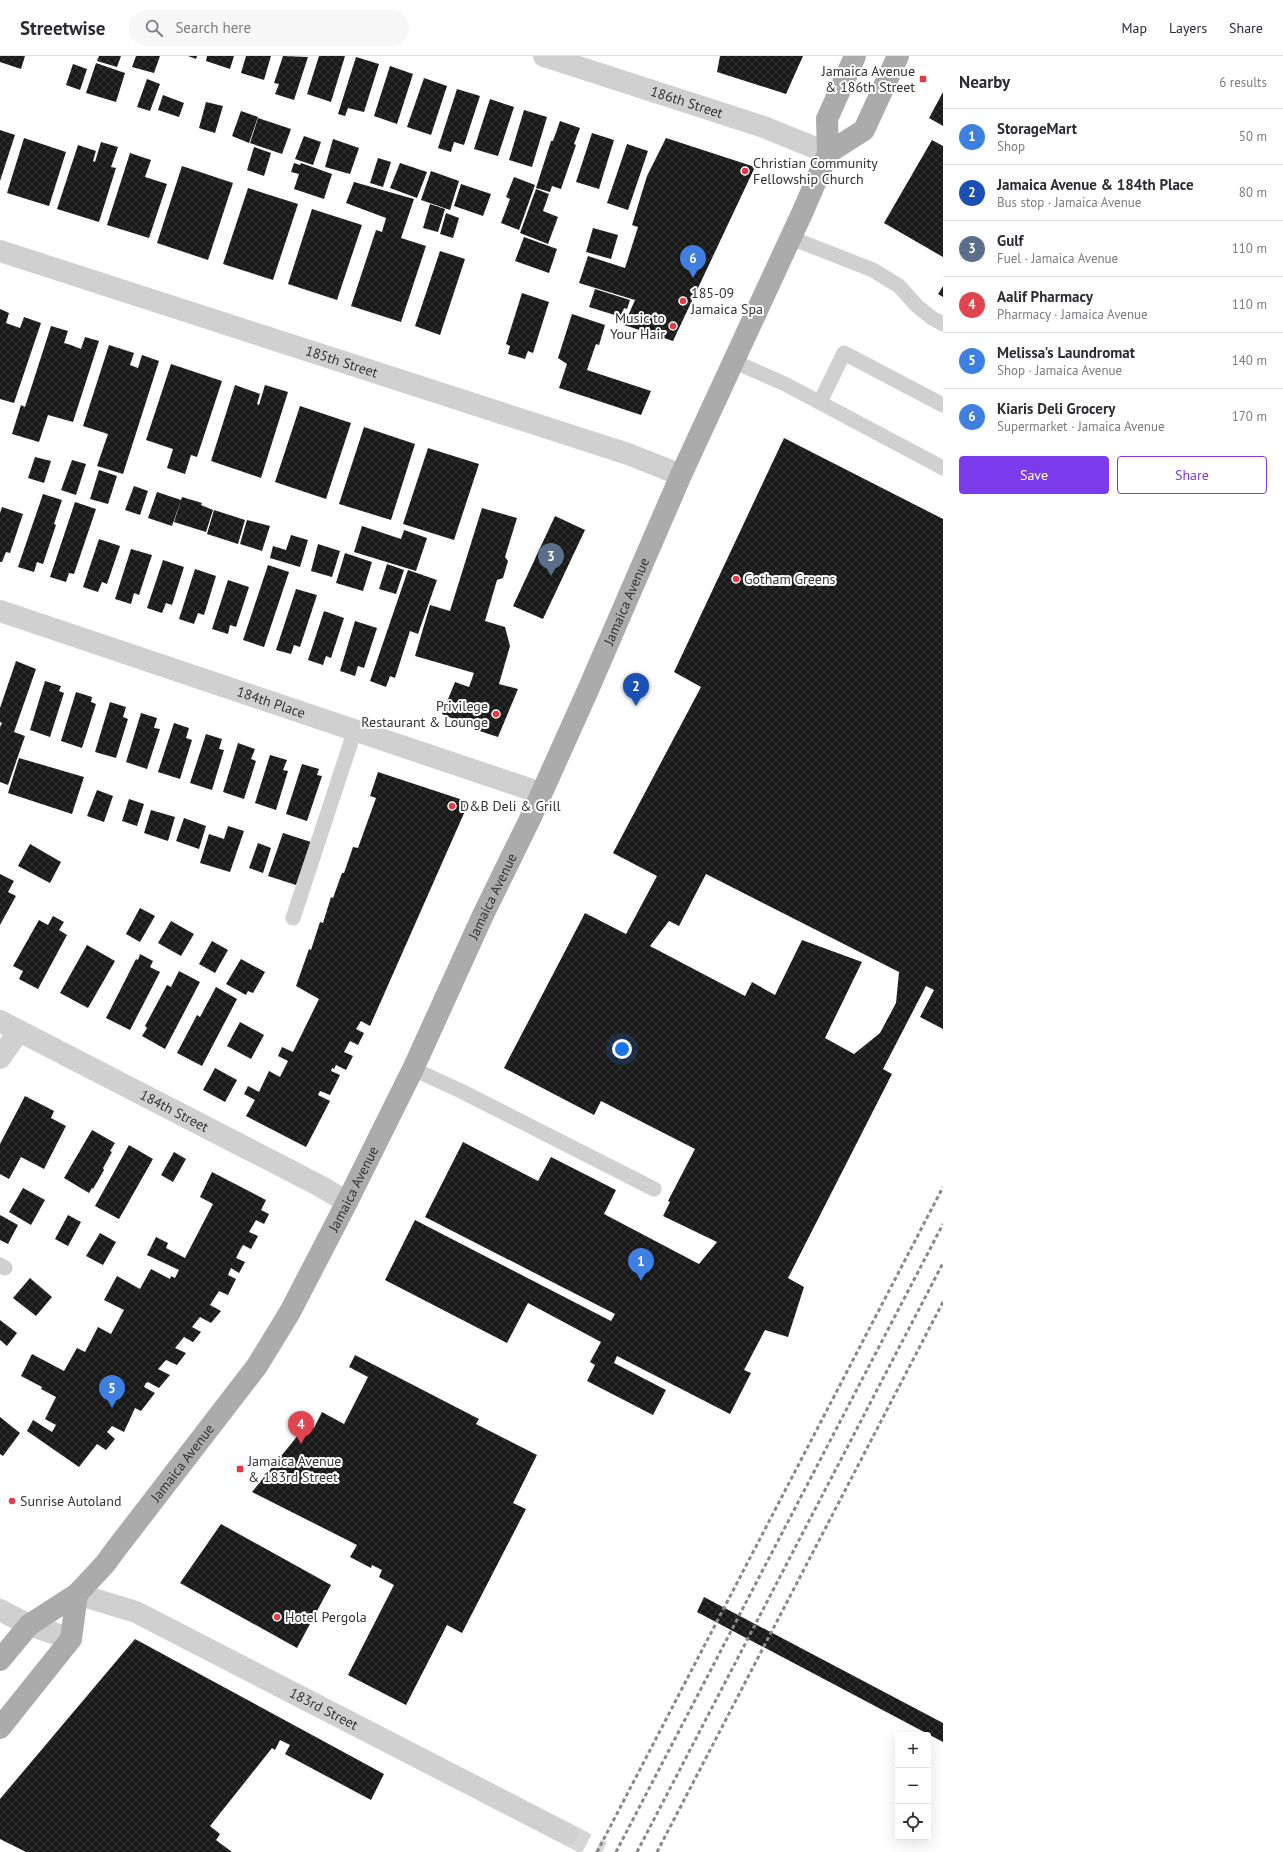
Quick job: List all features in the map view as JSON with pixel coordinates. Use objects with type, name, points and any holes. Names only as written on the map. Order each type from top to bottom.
[{"type":"main road","name":"Jamaica Avenue","points":[[0,1660],[29,1625],[77,1594],[105,1564],[257,1366],[290,1312],[413,1069],[483,915],[541,793],[681,476],[791,238],[828,152],[827,119],[855,56]]},
{"type":"main road","points":[[828,152],[864,130],[898,56]]},
{"type":"main road","points":[[0,1728],[71,1639],[77,1594]]},
{"type":"street","name":"186th Street","points":[[544,56],[761,126],[828,152]]},
{"type":"street","name":"185th Street","points":[[0,251],[628,454],[681,476]]},
{"type":"street","name":"184th Place","points":[[0,611],[541,793]]},
{"type":"street","name":"184th Street","points":[[0,1021],[320,1186],[347,1202]]},
{"type":"street","points":[[0,1058],[20,1031]]},
{"type":"street","name":"183rd Street","points":[[77,1594],[136,1612],[567,1834]]},
{"type":"street","points":[[0,1610],[29,1625],[71,1639]]},
{"type":"lane","points":[[791,238],[873,270],[899,286],[917,306],[932,318],[943,324]]},
{"type":"lane","points":[[820,402],[844,353],[943,405]]},
{"type":"lane","points":[[735,362],[785,384],[943,468]]},
{"type":"lane","points":[[293,918],[355,730]]},
{"type":"lane","points":[[413,1069],[461,1091],[654,1189]]},
{"type":"building","points":[[0,56],[25,56],[21,69],[0,62]]},
{"type":"building","points":[[99,56],[121,56],[117,67],[97,61]]},
{"type":"building","points":[[136,56],[160,56],[154,73],[132,67]]},
{"type":"building","points":[[188,56],[197,56],[196,59]]},
{"type":"building","points":[[207,56],[234,56],[230,69],[206,61]]},
{"type":"building","points":[[246,56],[271,56],[264,80],[241,73]]},
{"type":"building","points":[[283,56],[308,57],[294,100],[275,94],[279,84],[274,83]]},
{"type":"building","points":[[319,56],[345,56],[331,102],[307,94]]},
{"type":"building","points":[[720,56],[803,56],[786,94],[717,72]]},
{"type":"building","points":[[356,57],[379,64],[364,112],[348,108],[345,116],[338,114]]},
{"type":"building","points":[[96,63],[125,73],[116,102],[86,93]]},
{"type":"building","points":[[73,64],[87,69],[80,90],[66,85]]},
{"type":"building","points":[[390,66],[413,74],[397,124],[374,116]]},
{"type":"building","points":[[424,78],[447,86],[431,135],[407,127]]},
{"type":"building","points":[[147,79],[160,84],[150,111],[137,107]]},
{"type":"building","points":[[457,89],[480,96],[464,145],[454,142],[451,152],[438,148]]},
{"type":"building","points":[[943,92],[943,126],[929,118]]},
{"type":"building","points":[[163,95],[184,103],[179,117],[158,110]]},
{"type":"building","points":[[490,99],[514,107],[498,156],[474,149]]},
{"type":"building","points":[[206,102],[223,106],[215,133],[199,128]]},
{"type":"building","points":[[524,110],[547,117],[532,167],[509,160]]},
{"type":"building","points":[[241,111],[258,117],[249,143],[232,136]]},
{"type":"building","points":[[258,118],[291,129],[282,154],[250,143]]},
{"type":"building","points":[[560,121],[580,128],[574,144],[576,145],[561,189],[552,186],[550,192],[536,188],[551,141],[553,141]]},
{"type":"building","points":[[0,130],[15,135],[0,181]]},
{"type":"building","points":[[592,133],[614,140],[599,189],[576,182]]},
{"type":"building","points":[[304,136],[321,142],[313,165],[295,159]]},
{"type":"building","points":[[24,138],[66,152],[49,206],[7,193]]},
{"type":"building","points":[[666,138],[755,167],[673,341],[624,325],[635,300],[579,283],[588,256],[625,268],[638,227],[632,225],[647,176]]},
{"type":"building","points":[[333,139],[359,148],[350,174],[325,167]]},
{"type":"building","points":[[932,140],[943,146],[943,257],[884,223]]},
{"type":"building","points":[[101,142],[118,147],[111,167],[116,168],[99,222],[57,209],[78,145],[96,151],[93,161],[95,162]]},
{"type":"building","points":[[627,144],[648,151],[628,210],[607,203]]},
{"type":"building","points":[[254,147],[271,153],[264,176],[247,170]]},
{"type":"building","points":[[130,153],[151,160],[145,177],[167,184],[149,238],[107,225]]},
{"type":"building","points":[[378,158],[391,162],[383,187],[370,183]]},
{"type":"building","points":[[294,163],[300,165],[301,163],[332,174],[324,199],[294,189],[299,174],[291,172]]},
{"type":"building","points":[[400,163],[427,172],[417,198],[390,188]]},
{"type":"building","points":[[182,166],[233,183],[208,260],[157,243]]},
{"type":"building","points":[[431,171],[459,181],[450,210],[421,200]]},
{"type":"building","points":[[514,177],[535,185],[519,230],[501,223],[510,199],[506,197]]},
{"type":"building","points":[[354,182],[414,199],[401,238],[426,246],[401,322],[351,306],[376,230],[382,232],[386,218],[346,203]]},
{"type":"building","points":[[461,184],[491,194],[483,216],[454,206]]},
{"type":"building","points":[[248,188],[298,204],[273,280],[223,264]]},
{"type":"building","points":[[536,189],[549,194],[543,211],[558,217],[548,244],[520,233]]},
{"type":"building","points":[[430,204],[445,209],[438,232],[423,228]]},
{"type":"building","points":[[312,209],[362,225],[337,300],[288,284]]},
{"type":"building","points":[[446,213],[459,218],[453,238],[440,234]]},
{"type":"building","points":[[593,228],[618,235],[611,259],[586,252]]},
{"type":"building","points":[[524,237],[557,249],[549,273],[515,261]]},
{"type":"building","points":[[440,251],[465,259],[440,335],[415,326]]},
{"type":"building","points":[[943,286],[943,297],[938,294]]},
{"type":"building","points":[[595,289],[630,300],[627,309],[624,308],[621,317],[589,307]]},
{"type":"building","points":[[522,293],[549,302],[533,353],[528,351],[525,359],[508,354],[510,346],[506,344]]},
{"type":"building","points":[[0,309],[9,313],[6,323],[20,328],[24,317],[41,323],[14,403],[0,399]]},
{"type":"building","points":[[572,314],[605,325],[599,345],[596,344],[587,370],[651,391],[641,415],[559,388],[567,364],[558,358]]},
{"type":"building","points":[[51,326],[68,331],[64,343],[81,349],[85,337],[99,341],[73,422],[48,415],[39,442],[12,434],[21,405],[25,407]]},
{"type":"building","points":[[109,345],[134,353],[130,365],[138,368],[142,355],[159,361],[123,474],[97,466],[108,434],[83,426]]},
{"type":"building","points":[[171,364],[222,381],[197,457],[191,455],[185,474],[167,468],[173,449],[146,440]]},
{"type":"building","points":[[235,385],[260,394],[257,404],[259,405],[265,385],[288,392],[261,478],[211,461]]},
{"type":"building","points":[[300,406],[351,423],[326,499],[275,482]]},
{"type":"building","points":[[364,427],[415,444],[391,520],[339,504]]},
{"type":"building","points":[[784,438],[943,519],[943,1029],[920,1017],[934,990],[926,986],[883,1069],[892,1074],[788,1278],[804,1287],[788,1337],[765,1330],[744,1370],[751,1373],[730,1414],[617,1356],[614,1363],[666,1390],[653,1415],[587,1381],[595,1365],[590,1362],[601,1342],[528,1303],[507,1343],[385,1280],[415,1220],[611,1321],[615,1314],[425,1217],[463,1142],[538,1181],[551,1157],[616,1190],[604,1214],[699,1264],[717,1242],[663,1216],[670,1202],[668,1201],[695,1149],[601,1101],[594,1115],[504,1068],[585,913],[626,934],[657,876],[613,853],[701,687],[674,672]],"holes":[[[706,874],[899,972],[896,1003],[880,1033],[854,1054],[825,1038],[862,962],[802,940],[775,995],[752,982],[745,996],[650,946],[669,921],[679,926]]]},
{"type":"building","points":[[428,448],[479,464],[454,540],[403,524]]},
{"type":"building","points":[[35,457],[51,461],[44,483],[28,478]]},
{"type":"building","points":[[72,460],[86,464],[76,495],[61,490]]},
{"type":"building","points":[[99,470],[117,476],[108,504],[90,499]]},
{"type":"building","points":[[134,486],[148,491],[140,515],[125,510]]},
{"type":"building","points":[[157,492],[181,500],[172,526],[148,518]]},
{"type":"building","points":[[43,494],[62,500],[54,524],[56,525],[43,564],[37,562],[34,572],[18,567]]},
{"type":"building","points":[[182,497],[202,503],[201,505],[213,510],[206,532],[174,522]]},
{"type":"building","points":[[75,502],[96,509],[74,574],[69,573],[66,582],[50,577]]},
{"type":"building","points":[[2,507],[23,514],[10,553],[6,552],[2,562],[0,562],[0,513]]},
{"type":"building","points":[[482,508],[517,518],[505,557],[508,561],[503,578],[497,580],[485,621],[505,627],[510,646],[499,684],[518,689],[498,737],[464,726],[465,724],[442,714],[455,682],[469,687],[474,673],[415,656],[430,605],[450,611]]},
{"type":"building","points":[[214,510],[245,520],[238,544],[207,534]]},
{"type":"building","points":[[555,516],[585,530],[543,619],[513,606]]},
{"type":"building","points":[[247,520],[270,526],[262,551],[240,544]]},
{"type":"building","points":[[362,526],[401,539],[404,530],[427,538],[416,571],[354,552]]},
{"type":"building","points":[[291,535],[308,540],[300,567],[270,558],[273,546],[286,550]]},
{"type":"building","points":[[99,539],[120,546],[107,584],[102,582],[98,592],[83,587]]},
{"type":"building","points":[[318,544],[340,551],[332,577],[311,571]]},
{"type":"building","points":[[131,549],[152,555],[139,595],[134,593],[131,604],[115,599]]},
{"type":"building","points":[[345,553],[372,562],[363,591],[336,583]]},
{"type":"building","points":[[163,560],[184,567],[172,605],[166,603],[162,613],[147,608]]},
{"type":"building","points":[[387,564],[404,570],[396,594],[379,589]]},
{"type":"building","points":[[268,565],[289,572],[264,647],[243,640]]},
{"type":"building","points":[[195,569],[216,576],[204,615],[198,613],[194,624],[179,619]]},
{"type":"building","points":[[408,570],[437,580],[418,634],[410,631],[395,678],[390,676],[386,687],[370,681]]},
{"type":"building","points":[[228,580],[249,587],[236,627],[230,625],[228,634],[212,629]]},
{"type":"building","points":[[296,589],[317,595],[300,647],[294,645],[291,654],[276,650]]},
{"type":"building","points":[[324,611],[344,618],[331,658],[326,656],[323,665],[308,660]]},
{"type":"building","points":[[355,621],[377,628],[364,668],[358,666],[355,676],[340,671]]},
{"type":"building","points":[[16,661],[36,669],[14,732],[25,736],[8,785],[0,782],[0,727],[2,723],[0,722],[0,708]]},
{"type":"building","points":[[45,681],[61,686],[59,691],[64,693],[50,737],[30,730]]},
{"type":"building","points":[[76,692],[92,697],[91,702],[96,704],[82,748],[61,741]]},
{"type":"building","points":[[110,702],[126,707],[123,717],[128,719],[116,758],[95,752]]},
{"type":"building","points":[[141,713],[157,718],[154,728],[160,729],[147,769],[126,762]]},
{"type":"building","points":[[174,723],[189,728],[186,738],[192,740],[180,779],[158,772]]},
{"type":"building","points":[[206,734],[222,739],[219,749],[224,750],[212,790],[190,783]]},
{"type":"building","points":[[238,743],[255,749],[251,759],[256,761],[244,799],[223,792]]},
{"type":"building","points":[[270,755],[287,760],[283,770],[288,771],[276,810],[255,803]]},
{"type":"building","points":[[19,758],[84,777],[72,814],[8,793]]},
{"type":"building","points":[[302,764],[319,769],[317,775],[322,776],[307,821],[286,814]]},
{"type":"building","points":[[378,772],[469,802],[370,1026],[361,1021],[356,1029],[364,1033],[358,1045],[350,1041],[344,1052],[353,1056],[346,1070],[336,1065],[334,1069],[332,1068],[331,1071],[340,1075],[330,1095],[320,1091],[318,1095],[330,1101],[306,1147],[246,1116],[255,1100],[244,1094],[248,1086],[259,1092],[269,1071],[280,1077],[288,1061],[278,1056],[282,1047],[293,1052],[319,999],[296,986],[309,949],[311,950],[320,922],[323,923],[331,897],[333,898],[353,847],[358,848],[376,798],[370,796]]},
{"type":"building","points":[[97,790],[113,796],[104,822],[87,816]]},
{"type":"building","points":[[129,799],[144,804],[137,826],[122,821]]},
{"type":"building","points":[[151,810],[175,817],[168,841],[144,833]]},
{"type":"building","points":[[184,818],[206,826],[199,849],[176,841]]},
{"type":"building","points":[[228,826],[244,831],[230,872],[200,863],[209,834],[224,839]]},
{"type":"building","points":[[283,833],[311,842],[296,885],[268,876]]},
{"type":"building","points":[[258,843],[271,848],[263,873],[249,868]]},
{"type":"building","points":[[30,844],[61,862],[50,883],[18,866]]},
{"type":"building","points":[[0,874],[14,881],[8,892],[16,896],[0,925]]},
{"type":"building","points":[[140,908],[155,916],[140,942],[126,934]]},
{"type":"building","points":[[53,916],[64,922],[59,930],[67,935],[38,989],[19,979],[23,971],[13,966],[39,920],[48,925]]},
{"type":"building","points":[[171,921],[194,934],[181,956],[158,943]]},
{"type":"building","points":[[212,941],[228,950],[215,973],[199,964]]},
{"type":"building","points":[[87,945],[115,961],[88,1008],[60,993]]},
{"type":"building","points":[[140,954],[153,961],[150,967],[160,972],[130,1030],[106,1018]]},
{"type":"building","points":[[241,959],[265,972],[253,993],[248,991],[246,995],[226,984]]},
{"type":"building","points":[[179,971],[200,982],[165,1049],[142,1036],[147,1028],[145,1026],[167,985],[171,987]]},
{"type":"building","points":[[216,987],[237,999],[202,1066],[177,1053],[197,1015],[200,1017]]},
{"type":"building","points":[[240,1022],[264,1035],[251,1059],[227,1046]]},
{"type":"building","points":[[215,1068],[237,1080],[225,1102],[203,1090]]},
{"type":"building","points":[[25,1096],[54,1111],[51,1118],[66,1126],[44,1169],[21,1157],[9,1179],[0,1174],[0,1144]]},
{"type":"building","points":[[92,1130],[115,1143],[103,1168],[104,1170],[89,1193],[64,1178]]},
{"type":"building","points":[[129,1145],[153,1159],[119,1219],[95,1206]]},
{"type":"building","points":[[174,1152],[186,1159],[173,1182],[161,1175]]},
{"type":"building","points":[[212,1172],[266,1200],[261,1210],[269,1214],[264,1224],[256,1220],[249,1232],[258,1236],[251,1249],[243,1245],[240,1250],[236,1258],[245,1262],[239,1273],[231,1268],[228,1275],[236,1279],[228,1295],[219,1291],[210,1305],[221,1311],[211,1323],[200,1317],[192,1327],[201,1332],[193,1342],[184,1337],[175,1348],[186,1353],[177,1365],[166,1360],[158,1369],[170,1375],[159,1388],[148,1382],[146,1383],[144,1387],[155,1393],[141,1411],[135,1408],[124,1432],[112,1426],[107,1432],[115,1439],[106,1450],[97,1444],[79,1467],[27,1431],[33,1420],[52,1432],[56,1425],[45,1419],[56,1397],[41,1389],[42,1387],[21,1376],[32,1354],[64,1371],[77,1348],[85,1352],[98,1327],[111,1334],[124,1310],[104,1300],[117,1276],[140,1289],[151,1269],[170,1279],[171,1276],[175,1278],[179,1270],[147,1255],[156,1237],[168,1243],[166,1248],[185,1258],[213,1204],[200,1197]]},
{"type":"building","points":[[23,1188],[45,1200],[31,1225],[9,1212]]},
{"type":"building","points":[[0,1215],[18,1225],[8,1244],[0,1240]]},
{"type":"building","points":[[68,1215],[81,1222],[68,1246],[55,1239]]},
{"type":"building","points":[[100,1233],[116,1242],[103,1265],[86,1256]]},
{"type":"building","points":[[30,1278],[52,1297],[36,1316],[13,1298]]},
{"type":"building","points":[[0,1320],[17,1333],[7,1346],[0,1340]]},
{"type":"building","points":[[355,1355],[479,1419],[476,1424],[537,1455],[513,1503],[526,1509],[462,1633],[447,1625],[406,1705],[348,1675],[394,1585],[379,1577],[382,1570],[372,1565],[371,1568],[350,1557],[357,1545],[252,1492],[307,1424],[314,1428],[322,1412],[344,1424],[368,1377],[349,1367]]},
{"type":"building","points":[[0,1417],[20,1433],[3,1456],[0,1454]]},
{"type":"building","name":"Hotel Pergola","points":[[221,1524],[331,1585],[297,1648],[180,1583]]},
{"type":"building","points":[[704,1597],[943,1723],[943,1742],[931,1736],[931,1732],[924,1732],[697,1612]]},
{"type":"building","points":[[135,1639],[384,1774],[371,1800],[285,1754],[290,1745],[280,1740],[275,1750],[272,1748],[210,1826],[220,1834],[216,1840],[232,1852],[26,1852],[0,1839],[0,1799]]},
{"type":"tunnel","points":[[567,1834],[602,1852]]},
{"type":"railway","points":[[597,1852],[943,1187]]},
{"type":"railway","points":[[616,1852],[943,1224]]},
{"type":"railway","points":[[637,1852],[943,1263]]},
{"type":"railway","points":[[657,1852],[943,1302]]},
{"type":"place","name":"Jamaica Avenue & 186th Street","points":[[923,79]]},
{"type":"place","name":"Christian Community Fellowship Church","points":[[745,171]]},
{"type":"place","name":"Kiaris Deli Grocery","points":[[693,278]]},
{"type":"place","name":"185-09 Jamaica Spa","points":[[683,301]]},
{"type":"place","name":"Music to Your Hair","points":[[673,326]]},
{"type":"place","name":"Gulf","points":[[551,576]]},
{"type":"place","name":"Gotham Greens","points":[[736,579]]},
{"type":"place","name":"Jamaica Avenue & 184th Place","points":[[636,706]]},
{"type":"place","name":"Privilege Restaurant & Lounge","points":[[496,714]]},
{"type":"place","name":"D&B Deli & Grill","points":[[452,806]]},
{"type":"place","name":"StorageMart","points":[[641,1281]]},
{"type":"place","name":"Melissa's Laundromat","points":[[112,1408]]},
{"type":"place","name":"Aalif Pharmacy","points":[[301,1444]]},
{"type":"place","name":"Jamaica Avenue & 183rd Street","points":[[240,1469]]},
{"type":"place","name":"Sunrise Autoland","points":[[12,1501]]},
{"type":"place","name":"Hotel Pergola","points":[[277,1617]]}]
